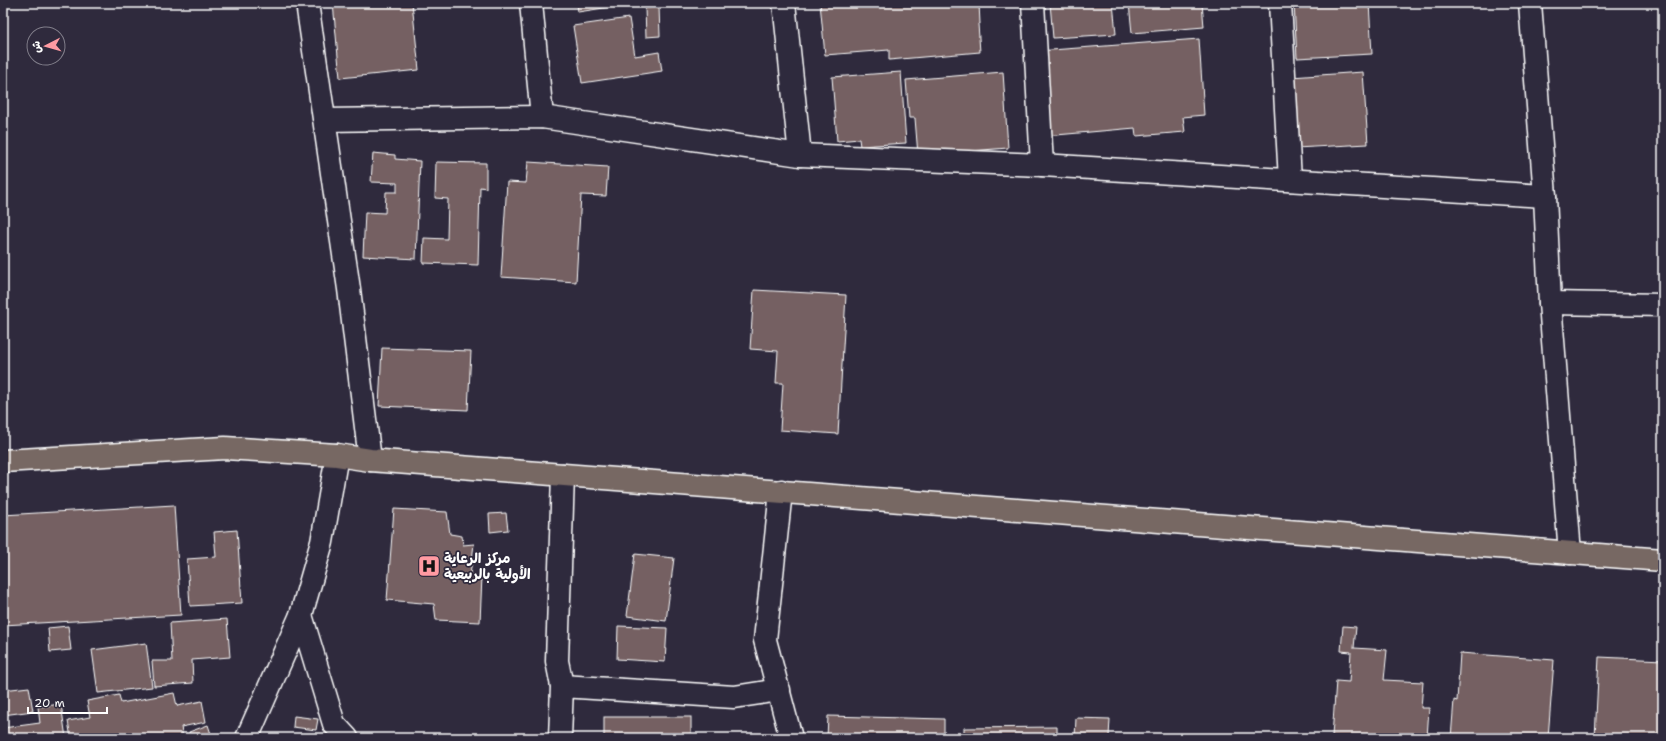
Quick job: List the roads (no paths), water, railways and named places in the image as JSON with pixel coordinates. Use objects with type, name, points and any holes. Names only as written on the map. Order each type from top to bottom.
[{"type":"main road","points":[[3,461],[225,448],[1663,560]]},
{"type":"street","points":[[307,3],[349,289],[370,460]]},
{"type":"street","points":[[531,3],[542,117]]},
{"type":"street","points":[[784,3],[800,155]]},
{"type":"street","points":[[1033,3],[1042,165]]},
{"type":"street","points":[[1280,3],[1290,180]]},
{"type":"street","points":[[1530,3],[1545,196],[1550,303],[1570,553]]},
{"type":"street","points":[[325,120],[542,117],[800,155],[1042,165],[1545,196]]},
{"type":"street","points":[[1550,303],[1663,305]]},
{"type":"street","points":[[247,738],[301,615],[322,542],[337,456]]},
{"type":"street","points":[[560,738],[562,686],[557,661],[563,475]]},
{"type":"street","points":[[781,491],[765,640],[791,738]]},
{"type":"street","points":[[301,615],[334,724],[347,738]]},
{"type":"street","points":[[562,686],[734,698],[779,690]]},
{"type":"place","name":"مركز الرعاية الأولية بالربيعية","points":[[429,566]]}]
